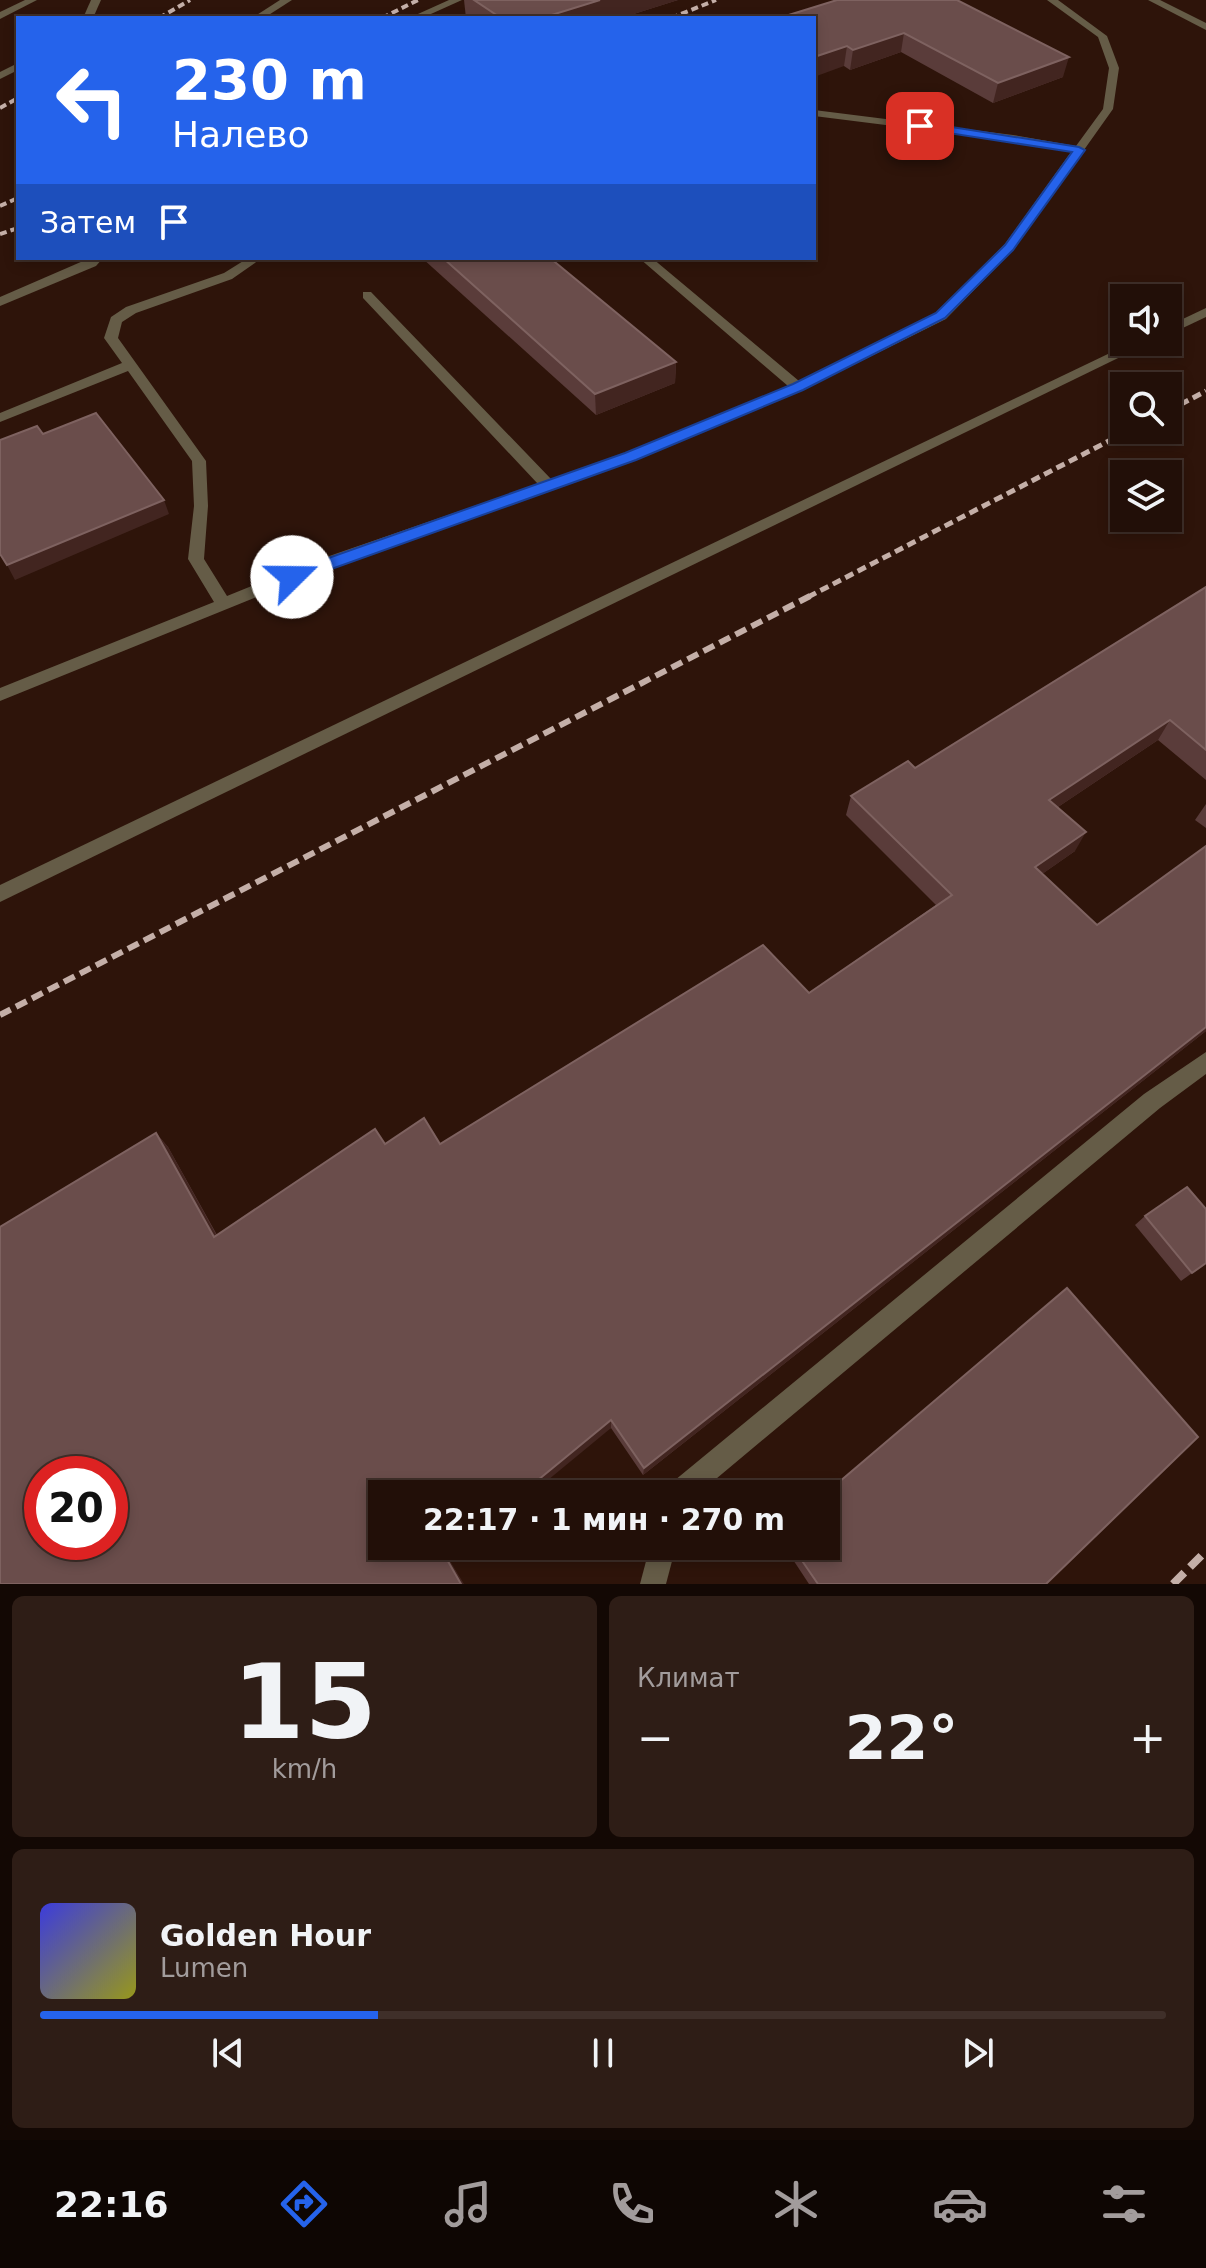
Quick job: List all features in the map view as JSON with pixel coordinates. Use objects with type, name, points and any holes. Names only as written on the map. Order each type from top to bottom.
[{"type":"lane","points":[[0,16],[32,0]]},
{"type":"lane","points":[[260,16],[287,0]]},
{"type":"lane","points":[[419,16],[457,0]]},
{"type":"lane","points":[[0,695],[315,567],[630,457],[798,387],[941,316],[1009,247],[1108,109],[1114,68],[1102,36],[1052,0]]},
{"type":"lane","points":[[1153,0],[1206,27]]},
{"type":"lane","points":[[816,113],[1013,138],[1079,150]]},
{"type":"lane","points":[[0,302],[95,260]]},
{"type":"lane","points":[[224,605],[196,559],[201,506],[199,461],[111,338],[116,320],[131,310],[228,276],[253,260]]},
{"type":"lane","points":[[647,260],[798,387]]},
{"type":"lane","points":[[367,295],[547,484]]},
{"type":"lane","points":[[1182,324],[1206,312]]},
{"type":"lane","points":[[0,894],[1115,356]]},
{"type":"lane","points":[[0,418],[130,365]]},
{"type":"lane","points":[[695,1480],[1152,1101],[1206,1062]]},
{"type":"lane","points":[[653,1584],[659,1560]]},
{"type":"building","points":[[474,0],[600,0],[548,16],[498,16]]},
{"type":"building","points":[[837,0],[957,0],[1069,57],[998,83],[904,33],[853,50],[847,46],[816,56],[816,16],[785,16]]},
{"type":"building","points":[[445,260],[552,260],[676,362],[595,394]]},
{"type":"building","points":[[96,413],[164,500],[7,565],[0,554],[0,440],[37,426],[43,434]]},
{"type":"building","points":[[1206,587],[1206,750],[1170,720],[1049,800],[1086,832],[1035,867],[1097,925],[1206,846],[1206,1027],[644,1468],[611,1420],[538,1480],[368,1480],[368,1560],[447,1560],[461,1584],[0,1584],[0,1227],[156,1133],[214,1237],[375,1129],[385,1144],[424,1118],[440,1144],[763,945],[809,993],[952,895],[851,796],[908,761],[915,768]]},
{"type":"building","points":[[1187,1187],[1206,1209],[1206,1263],[1192,1273],[1145,1216]]},
{"type":"building","points":[[1067,1288],[1198,1437],[1046,1584],[818,1584],[802,1560],[840,1560],[840,1481]]},
{"type":"railway","points":[[162,16],[190,0]]},
{"type":"railway","points":[[386,16],[418,0]]},
{"type":"railway","points":[[676,16],[716,0]]},
{"type":"railway","points":[[0,108],[16,99]]},
{"type":"railway","points":[[0,206],[16,199]]},
{"type":"railway","points":[[0,234],[16,229]]},
{"type":"railway","points":[[1182,404],[1206,391]]},
{"type":"railway","points":[[808,597],[1110,440]]},
{"type":"railway","points":[[0,1015],[812,595]]},
{"type":"railway","points":[[1173,1584],[1206,1551]]},
{"type":"route","points":[[292,577],[630,457],[798,387],[941,316],[1009,247],[1079,150],[920,126]]}]
